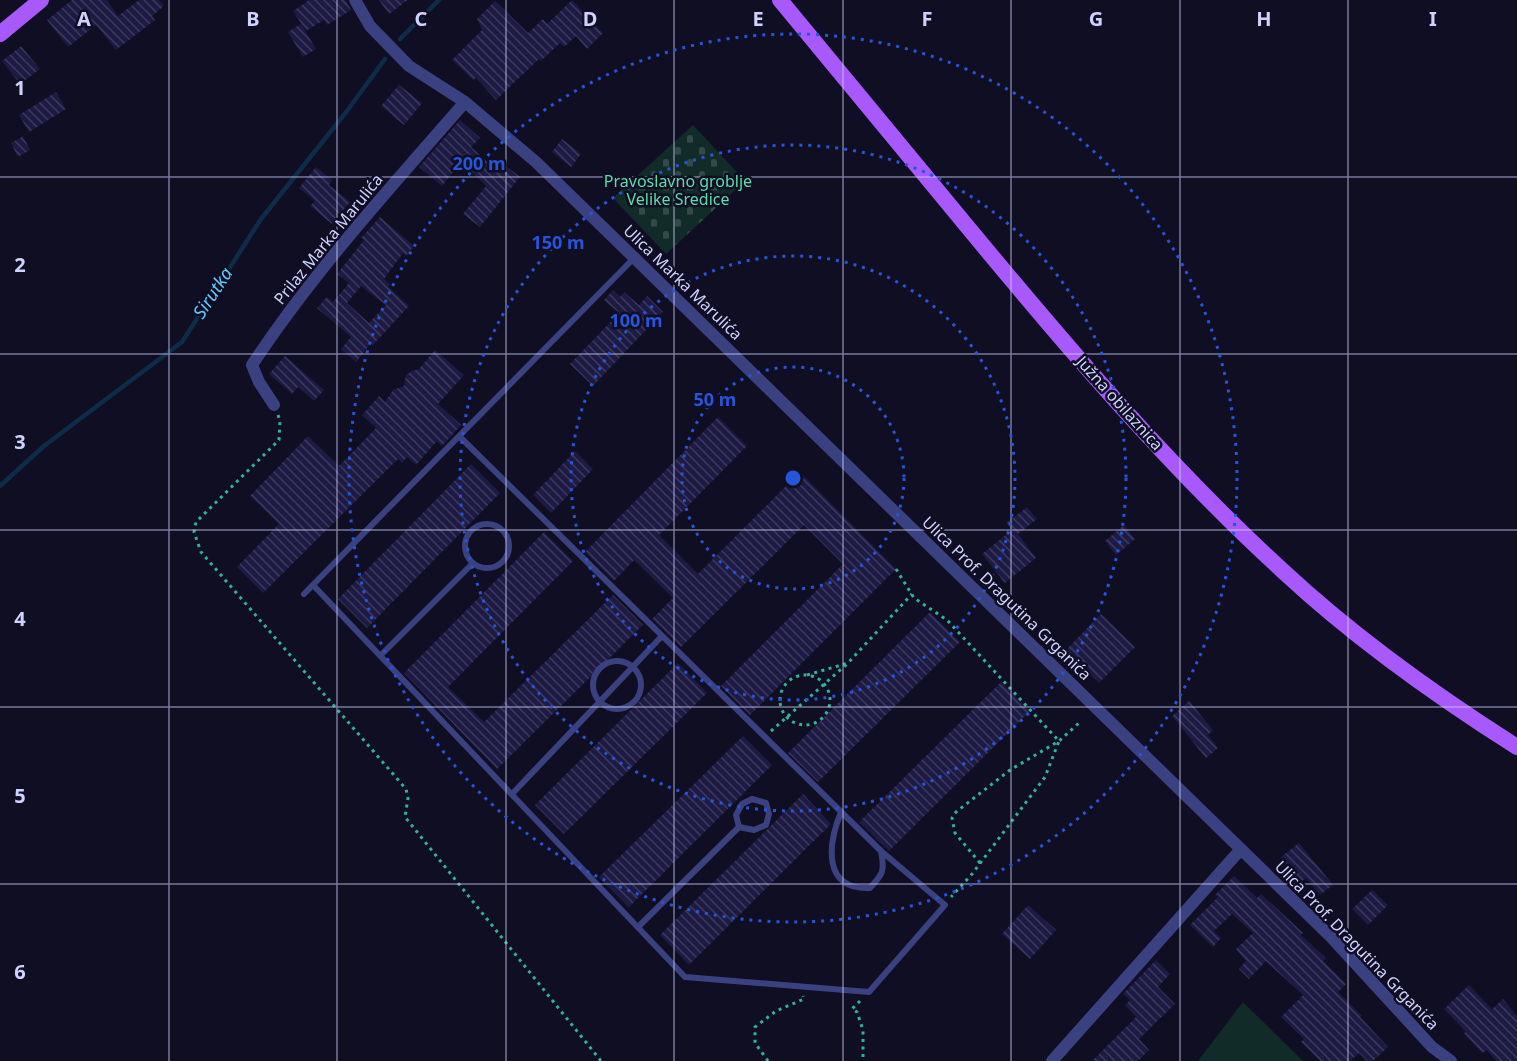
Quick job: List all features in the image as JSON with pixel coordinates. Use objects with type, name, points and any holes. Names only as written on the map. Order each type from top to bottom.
[{"type":"main road","points":[[0,34],[41,0]]},
{"type":"main road","name":"Južna obilaznica","points":[[780,0],[1024,295],[1120,407],[1206,496],[1285,573],[1368,643],[1456,708],[1517,747]]},
{"type":"street","name":"Ulica Marka Marulića","points":[[355,0],[370,27],[409,66],[465,102],[536,162],[750,371]]},
{"type":"street","name":"Prilaz Marka Marulića","points":[[274,405],[258,382],[252,365],[277,328],[378,202],[465,102]]},
{"type":"street","name":"Ulica Prof. Dragutina Grganića","points":[[750,371],[1331,937],[1432,1047],[1451,1061]]},
{"type":"street","points":[[1052,1061],[1241,849]]},
{"type":"lane","points":[[304,594],[634,258]]},
{"type":"lane","points":[[313,585],[685,976],[869,992],[945,905],[880,851],[459,436]]},
{"type":"lane","points":[[493,525],[500,528],[505,533],[509,547],[504,560],[493,568],[479,567],[473,563],[465,550],[468,536],[478,526],[493,525]]},
{"type":"lane","points":[[380,656],[473,563]]},
{"type":"lane","points":[[512,794],[662,636]]},
{"type":"lane","points":[[610,662],[626,662],[633,666],[638,672],[642,687],[635,702],[621,709],[606,706],[600,702],[593,687],[597,671],[610,662]]},
{"type":"lane","points":[[752,799],[766,803],[769,814],[766,825],[754,830],[740,827],[736,815],[742,804],[752,799]]},
{"type":"lane","points":[[841,812],[834,828],[832,865],[840,882],[857,889],[870,888],[881,876],[884,865],[880,851]]},
{"type":"lane","points":[[638,927],[740,827]]},
{"type":"path","points":[[274,405],[280,421],[279,440],[196,522],[194,532],[201,552],[406,789],[408,798],[405,818],[601,1061]]},
{"type":"path","points":[[896,569],[914,598],[946,620],[1059,741]]},
{"type":"path","points":[[765,737],[848,663],[912,594]]},
{"type":"path","points":[[805,675],[813,676],[824,684],[830,701],[829,709],[818,722],[802,725],[794,723],[787,716],[781,703],[784,687],[797,676],[848,663]]},
{"type":"path","points":[[980,863],[955,833],[952,819],[956,813],[1010,770],[1059,741],[1080,722]]},
{"type":"path","points":[[945,905],[1045,777],[1059,741]]},
{"type":"path","points":[[768,1061],[755,1042],[755,1027],[776,1011],[804,999],[798,986]]},
{"type":"path","points":[[863,1061],[863,1030],[857,1012],[852,1009],[869,992]]},
{"type":"green space","name":"Pravoslavno groblje Velike Sredice","points":[[693,125],[745,181],[666,254],[613,198]]},
{"type":"green space","points":[[1243,1002],[1303,1061],[1198,1061]]},
{"type":"building","points":[[72,0],[107,0],[118,16],[139,0],[159,0],[164,6],[152,16],[155,20],[116,50],[96,25],[68,47],[47,20]]},
{"type":"building","points":[[309,0],[346,0],[351,10],[327,25],[324,20],[306,31],[293,11]]},
{"type":"building","points":[[379,0],[408,0],[389,14]]},
{"type":"building","points":[[572,0],[603,33],[587,49],[576,36],[564,47],[560,43],[541,61],[539,59],[496,100],[476,78],[473,80],[452,60],[482,30],[477,19],[495,1],[528,33],[543,19],[547,24]]},
{"type":"building","points":[[301,24],[316,49],[303,57],[288,32]]},
{"type":"building","points":[[21,46],[40,69],[20,84],[2,61]]},
{"type":"building","points":[[399,85],[422,103],[404,125],[381,106]]},
{"type":"building","points":[[56,92],[66,109],[29,132],[19,115]]},
{"type":"building","points":[[460,120],[480,138],[471,147],[492,166],[497,159],[520,177],[480,227],[463,214],[486,186],[480,180],[461,162],[442,186],[419,167]]},
{"type":"building","points":[[23,136],[30,150],[18,157],[11,143]]},
{"type":"building","points":[[562,139],[581,154],[571,167],[552,152]]},
{"type":"building","points":[[316,167],[332,180],[329,185],[350,202],[332,224],[310,206],[315,201],[299,188]]},
{"type":"building","points":[[380,217],[414,246],[406,256],[403,253],[384,279],[390,284],[388,286],[409,306],[373,345],[371,343],[356,362],[341,349],[351,337],[317,308],[327,297],[333,302],[349,283],[337,274],[364,240],[361,238]],"holes":[[[361,286],[386,305],[369,323],[347,303]]]},
{"type":"building","points":[[613,290],[620,297],[624,292],[639,305],[647,296],[663,312],[593,386],[570,364],[619,313],[604,300]]},
{"type":"building","points":[[435,350],[464,375],[438,404],[461,425],[442,446],[437,441],[416,465],[407,457],[402,463],[398,459],[263,593],[237,567],[279,524],[250,496],[308,436],[339,466],[376,428],[362,415],[379,396],[385,402],[393,390],[404,386],[406,375],[419,369]]},
{"type":"building","points":[[285,356],[324,390],[314,401],[298,387],[292,394],[269,374]]},
{"type":"building","points":[[718,417],[747,446],[659,535],[698,574],[800,472],[896,569],[750,715],[721,686],[843,564],[804,525],[681,647],[652,619],[673,598],[634,560],[614,581],[585,552]]},
{"type":"building","points":[[575,451],[593,469],[551,513],[533,495]]},
{"type":"building","points":[[471,464],[500,493],[367,628],[338,599]]},
{"type":"building","points":[[1027,507],[1037,519],[1018,534],[1036,558],[1005,583],[982,554],[1012,530],[1006,523]]},
{"type":"building","points":[[1124,525],[1135,539],[1116,555],[1105,541]]},
{"type":"building","points":[[544,532],[573,561],[448,687],[484,722],[613,595],[643,625],[497,769],[404,673]]},
{"type":"building","points":[[930,612],[960,642],[818,782],[788,753]]},
{"type":"building","points":[[1101,614],[1135,647],[1099,683],[1066,650]]},
{"type":"building","points":[[678,663],[707,693],[564,834],[535,805]]},
{"type":"building","points":[[1001,682],[1030,711],[889,851],[859,822]]},
{"type":"building","points":[[1189,701],[1213,730],[1208,735],[1218,748],[1206,758],[1172,716]]},
{"type":"building","points":[[743,736],[772,765],[629,907],[599,877]]},
{"type":"building","points":[[803,794],[831,824],[689,965],[660,935]]},
{"type":"building","points":[[1299,843],[1333,885],[1320,895],[1306,878],[1301,882],[1281,857]]},
{"type":"building","points":[[1234,876],[1257,898],[1261,894],[1303,933],[1301,935],[1326,958],[1323,961],[1346,984],[1338,992],[1388,1047],[1373,1061],[1367,1061],[1359,1053],[1350,1061],[1320,1061],[1301,1042],[1304,1039],[1281,1017],[1303,995],[1266,961],[1249,979],[1239,969],[1246,961],[1236,949],[1253,933],[1232,914],[1214,931],[1221,938],[1213,947],[1190,925],[1218,897],[1215,895]]},
{"type":"building","points":[[1372,890],[1388,905],[1368,925],[1352,909]]},
{"type":"building","points":[[1028,905],[1056,930],[1030,959],[1002,934]]},
{"type":"building","points":[[1156,960],[1170,974],[1158,987],[1175,1004],[1139,1039],[1149,1050],[1138,1061],[1092,1061],[1136,1017],[1125,1005],[1130,1000],[1123,994]]},
{"type":"building","points":[[1469,985],[1492,1009],[1503,999],[1517,1016],[1517,1061],[1496,1061],[1487,1050],[1482,1053],[1444,1009]]},
{"type":"waterway","name":"Sirutka","points":[[400,39],[439,0]]},
{"type":"waterway","name":"Sirutka","points":[[0,486],[44,446],[182,342],[261,219],[347,111],[385,59]]}]
